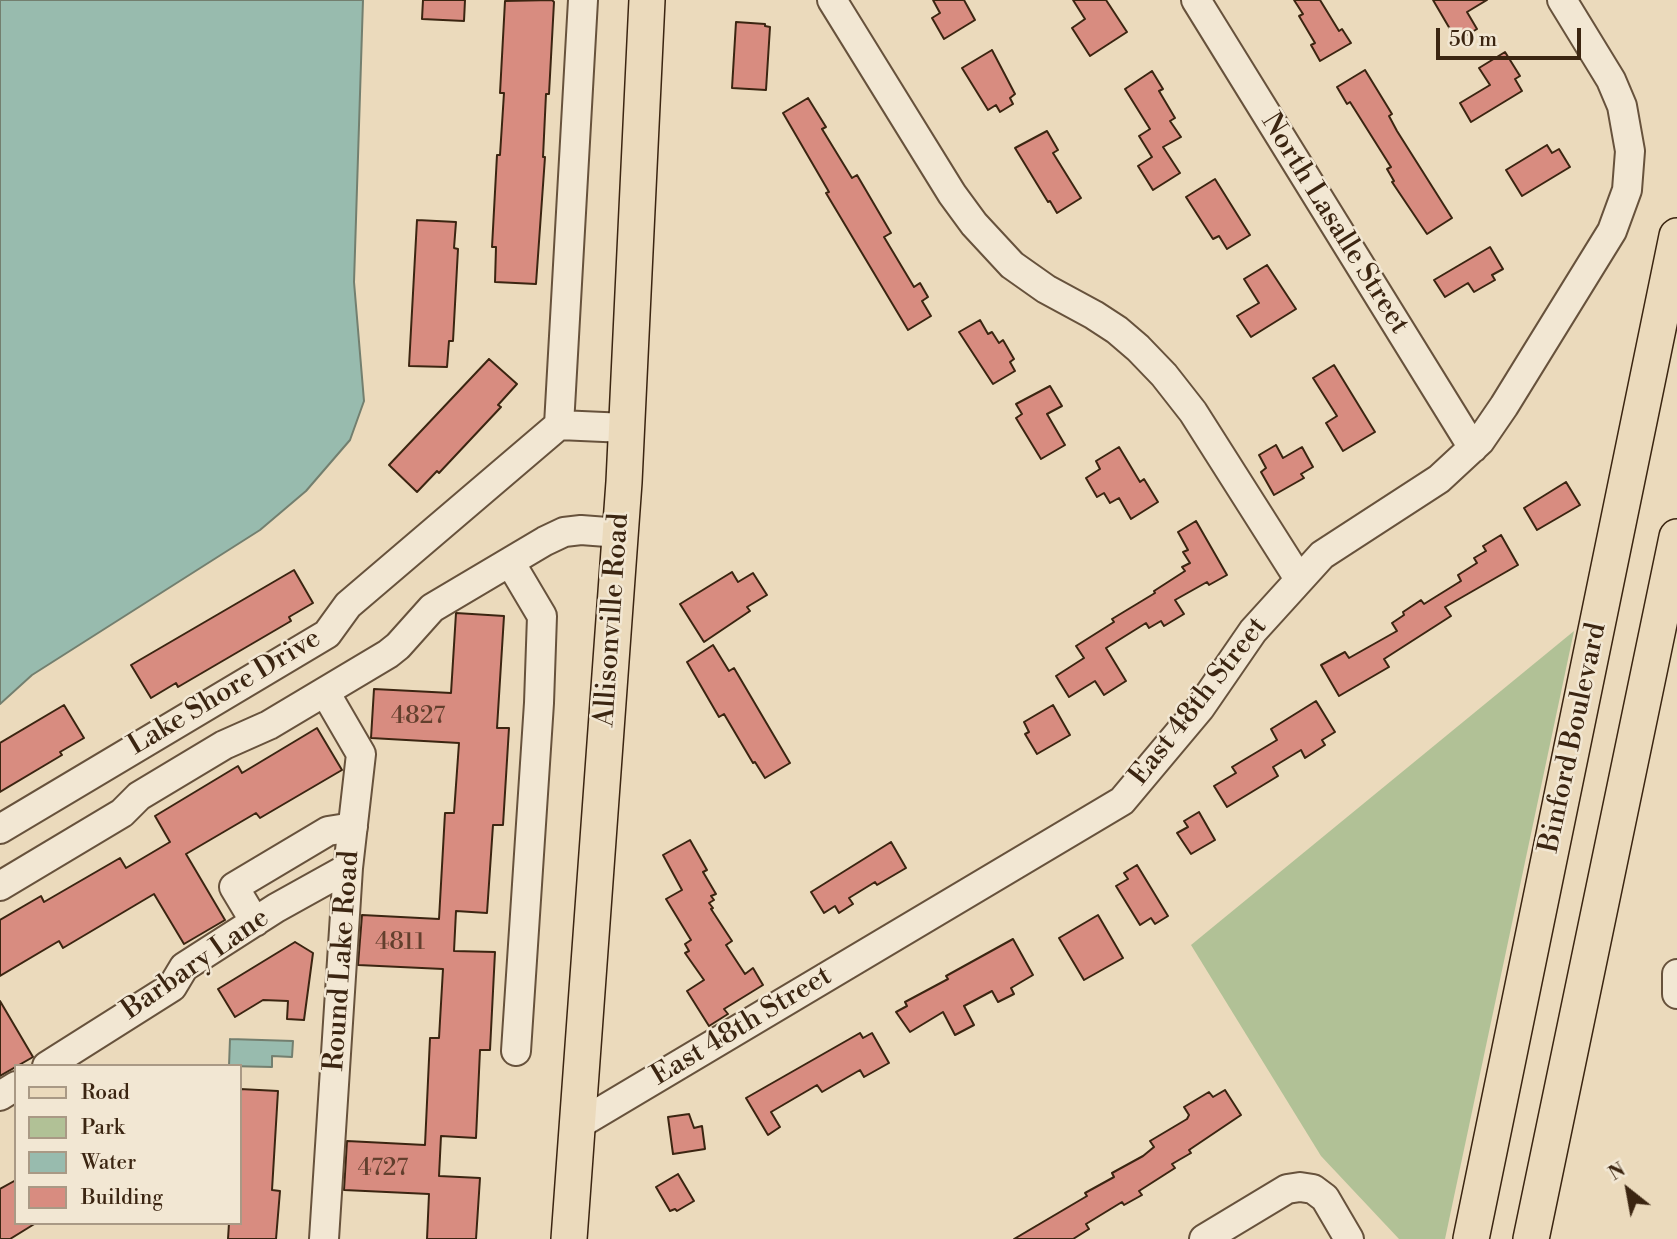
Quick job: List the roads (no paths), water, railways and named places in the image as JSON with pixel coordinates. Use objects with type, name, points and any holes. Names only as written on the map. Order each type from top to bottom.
[{"type":"main road","name":"Allisonville Road","points":[[569,1239],[620,533],[647,0]]},
{"type":"main road","name":"Binford Boulevard","points":[[1471,1239],[1677,236]]},
{"type":"main road","points":[[1531,1239],[1677,537]]},
{"type":"street","points":[[583,0],[559,425],[626,428]]},
{"type":"street","points":[[832,0],[974,224],[1012,265],[1046,289],[1116,330],[1164,375],[1193,412],[1299,579]]},
{"type":"street","name":"North Lasalle Street","points":[[1196,0],[1473,448]]},
{"type":"street","name":"East 48th Street","points":[[576,1126],[1122,801],[1200,708],[1253,631],[1322,555],[1439,480],[1473,448],[1504,406],[1612,231],[1627,190],[1630,151],[1625,114],[1615,88],[1562,0]]},
{"type":"street","name":"Lake Shore Drive","points":[[0,829],[327,634],[348,605],[559,425]]},
{"type":"street","points":[[0,886],[122,813],[139,796],[223,745],[269,725],[398,646],[432,608],[510,562],[564,532],[580,530],[620,533]]},
{"type":"street","points":[[510,562],[542,616],[539,703],[516,1051]]},
{"type":"street","name":"Round Lake Road","points":[[324,1239],[348,868],[361,754],[325,692]]},
{"type":"street","points":[[255,922],[234,887],[328,831],[353,827]]},
{"type":"street","name":"Barbary Lane","points":[[50,1064],[173,987],[184,967],[348,868]]},
{"type":"street","points":[[1677,974],[1677,994]]},
{"type":"street","points":[[1204,1239],[1287,1189],[1300,1187],[1313,1189],[1325,1198],[1349,1239]]},
{"type":"water","points":[[0,0],[363,0],[354,282],[364,401],[350,440],[306,491],[260,530],[32,675],[0,704]]},
{"type":"water","points":[[230,1039],[293,1041],[292,1057],[272,1056],[272,1067],[229,1064]]}]
